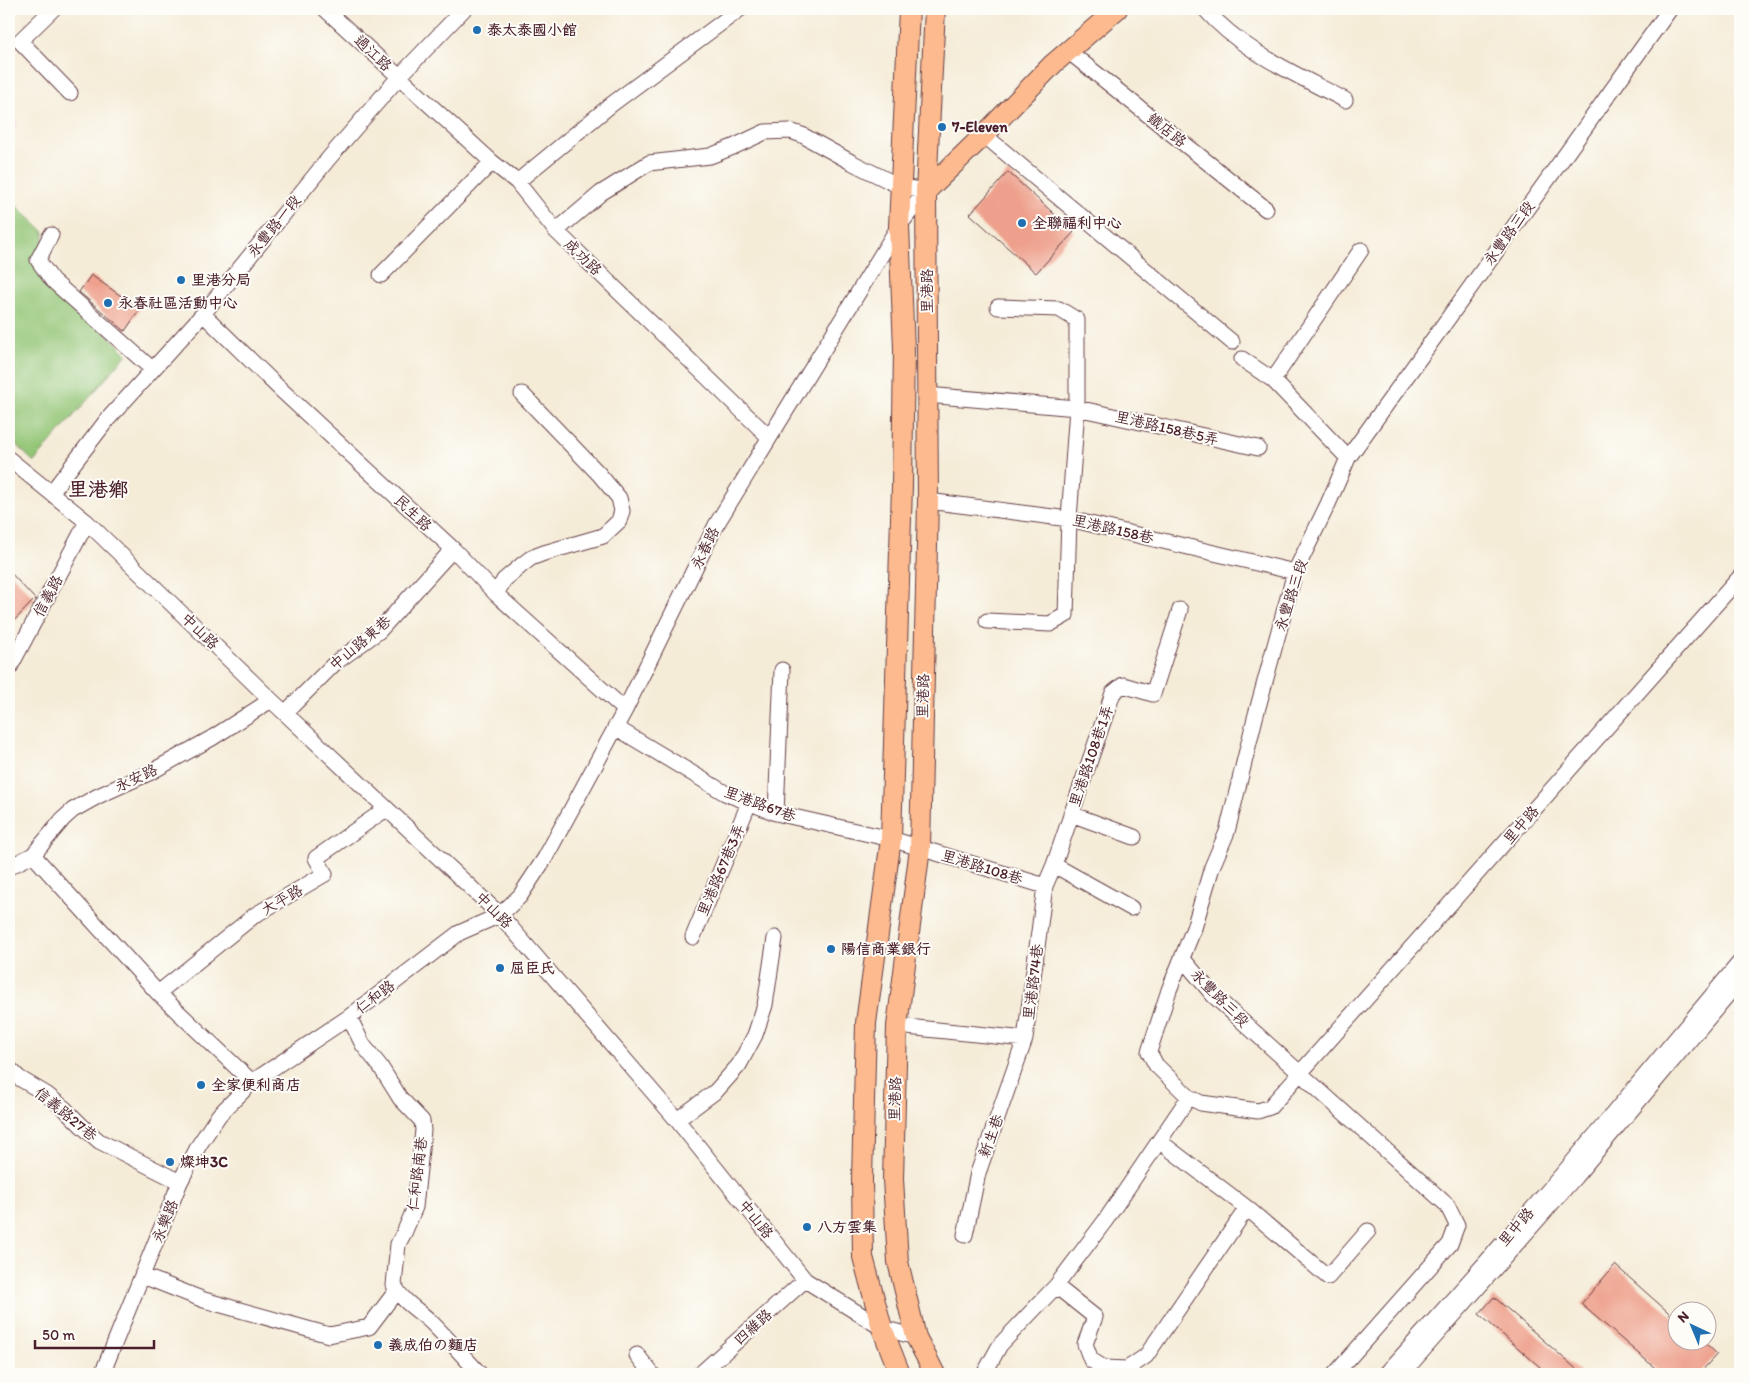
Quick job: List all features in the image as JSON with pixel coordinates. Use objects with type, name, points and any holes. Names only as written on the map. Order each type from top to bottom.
[{"type":"main road","name":"里港路","points":[[902,1374],[882,1328],[863,1257],[862,1179],[866,1023],[891,840],[904,349],[898,226],[909,9]]},
{"type":"main road","name":"里港路","points":[[935,9],[926,191],[928,501],[920,848],[897,1026],[894,1188],[898,1262],[916,1337],[936,1374]]},
{"type":"main road","points":[[926,191],[1053,64],[1117,9]]},
{"type":"street","points":[[54,9],[20,40],[70,93]]},
{"type":"street","name":"過江路","points":[[325,9],[399,77]]},
{"type":"street","name":"永豐路一段","points":[[51,492],[107,420],[203,314],[329,158],[399,77],[464,9]]},
{"type":"street","points":[[517,182],[612,104],[740,9]]},
{"type":"street","points":[[1205,9],[1216,21],[1261,56],[1344,100]]},
{"type":"street","name":"永豐路三段","points":[[1335,1374],[1450,1244],[1457,1225],[1448,1205],[1214,996],[1182,958],[1194,928],[1212,867],[1227,832],[1255,718],[1295,572],[1348,458],[1670,9]]},
{"type":"street","name":"鐵店路","points":[[1068,52],[1266,209]]},
{"type":"street","name":"成功路","points":[[399,77],[492,162],[517,182],[556,231],[769,437]]},
{"type":"street","points":[[556,231],[602,193],[650,164],[710,156],[765,132],[790,131],[802,135],[901,187],[926,191]]},
{"type":"street","points":[[984,134],[1232,342]]},
{"type":"street","points":[[382,275],[492,162]]},
{"type":"street","name":"永春路","points":[[500,915],[520,896],[545,858],[625,710],[716,525],[898,226],[926,191]]},
{"type":"street","points":[[51,235],[38,260],[52,280],[152,369]]},
{"type":"street","points":[[1273,380],[1361,250]]},
{"type":"street","points":[[987,620],[1050,624],[1066,615],[1068,518],[1077,408],[1077,320],[1060,309],[998,307]]},
{"type":"street","name":"民生路","points":[[203,314],[279,388],[453,549],[496,594],[625,710]]},
{"type":"street","points":[[1242,359],[1273,380],[1348,458]]},
{"type":"street","points":[[496,594],[504,580],[523,564],[544,553],[603,536],[619,521],[622,511],[619,498],[599,474],[522,394]]},
{"type":"street","name":"里港路158巷5弄","points":[[927,395],[1077,408],[1258,448]]},
{"type":"street","points":[[9,459],[51,492]]},
{"type":"street","name":"中山路","points":[[51,492],[87,522],[271,700],[500,915],[677,1120],[805,1280],[882,1328],[916,1337]]},
{"type":"street","name":"里港路158巷","points":[[928,501],[1068,518],[1295,572]]},
{"type":"street","name":"信義路","points":[[9,670],[87,522]]},
{"type":"street","name":"中山路東巷","points":[[285,713],[335,663],[379,631],[453,549]]},
{"type":"street","name":"里中路","points":[[1190,1097],[1200,1102],[1258,1111],[1270,1107],[1740,577]]},
{"type":"street","name":"里港路108巷1弄","points":[[1045,886],[1054,865],[1113,693],[1123,686],[1153,694],[1180,610]]},
{"type":"street","points":[[776,813],[782,670]]},
{"type":"street","name":"永安路","points":[[9,867],[33,855],[73,810],[98,796],[149,773],[212,738],[271,700]]},
{"type":"street","name":"里港路67巷","points":[[615,727],[725,793],[749,803],[776,813],[920,848]]},
{"type":"street","name":"里港路67巷3弄","points":[[693,937],[749,803]]},
{"type":"street","name":"大平路","points":[[158,993],[255,915],[326,874],[316,858],[386,809]]},
{"type":"street","points":[[1071,814],[1134,838]]},
{"type":"street","name":"里港路108巷","points":[[920,848],[1045,886]]},
{"type":"street","points":[[33,855],[158,993],[252,1082]]},
{"type":"street","points":[[1054,865],[1131,908]]},
{"type":"street","name":"里港路74巷","points":[[897,1026],[1026,1039],[1045,886]]},
{"type":"street","name":"仁和路","points":[[252,1082],[349,1017],[459,933],[500,915]]},
{"type":"street","points":[[677,1120],[716,1091],[740,1065],[755,1035],[765,1006],[775,938]]},
{"type":"street","points":[[984,1374],[1000,1345],[1056,1286],[1106,1221],[1190,1097],[1156,1065],[1149,1052],[1169,990],[1182,958]]},
{"type":"street","name":"里中路","points":[[1386,1374],[1566,1170],[1740,962]]},
{"type":"street","name":"里中路","points":[[1402,1374],[1575,1177],[1740,980]]},
{"type":"street","name":"仁和路南巷","points":[[349,1017],[362,1045],[380,1066],[400,1098],[415,1111],[422,1121],[423,1130],[415,1207],[398,1244],[394,1285],[397,1290]]},
{"type":"street","name":"新生巷","points":[[966,1235],[978,1173],[1026,1039]]},
{"type":"street","name":"信義路27巷","points":[[9,1068],[19,1078],[46,1094],[65,1109],[99,1140],[180,1182]]},
{"type":"street","name":"永樂路","points":[[102,1374],[180,1182],[199,1146],[219,1116],[252,1082]]},
{"type":"street","points":[[1159,1141],[1247,1208],[1328,1277],[1368,1231]]},
{"type":"street","points":[[1056,1286],[1096,1317],[1085,1344],[1091,1360],[1104,1368],[1127,1369],[1146,1356],[1247,1208]]},
{"type":"street","points":[[142,1276],[204,1300],[329,1335],[369,1327],[397,1290],[414,1309],[431,1322],[480,1374]]},
{"type":"street","name":"四維路","points":[[700,1374],[805,1280]]},
{"type":"street","points":[[637,1356],[652,1374]]},
{"type":"shaded area","points":[[9,113],[18,122],[9,143]]},
{"type":"green space","points":[[9,199],[44,232],[43,271],[127,354],[34,462],[9,438]]},
{"type":"building","name":"全聯福利中心","points":[[1008,172],[1074,232],[1036,273],[970,214]]},
{"type":"building","name":"永春社區活動中心","points":[[91,275],[140,309],[125,331],[79,292]]},
{"type":"building","points":[[9,571],[35,599],[9,626]]},
{"type":"building","points":[[1615,1265],[1666,1310],[1666,1350],[1713,1350],[1717,1354],[1699,1374],[1662,1374],[1581,1304]]},
{"type":"building","points":[[1494,1297],[1582,1374],[1548,1374],[1479,1314]]},
{"type":"place","name":"泰太泰國小館","points":[[477,30]]},
{"type":"place","name":"7-Eleven","points":[[942,127]]},
{"type":"place","name":"全聯福利中心","points":[[1022,223]]},
{"type":"place","name":"里港分局","points":[[181,280]]},
{"type":"place","name":"永春社區活動中心","points":[[108,303]]},
{"type":"place","name":"陽信商業銀行","points":[[831,949]]},
{"type":"place","name":"屈臣氏","points":[[500,968]]},
{"type":"place","name":"全家便利商店","points":[[201,1085]]},
{"type":"place","name":"燦坤3C","points":[[170,1162]]},
{"type":"place","name":"八方雲集","points":[[807,1227]]},
{"type":"place","name":"義成伯の麵店","points":[[378,1345]]},
{"type":"district","name":"里港鄉","points":[[98,489]]}]
